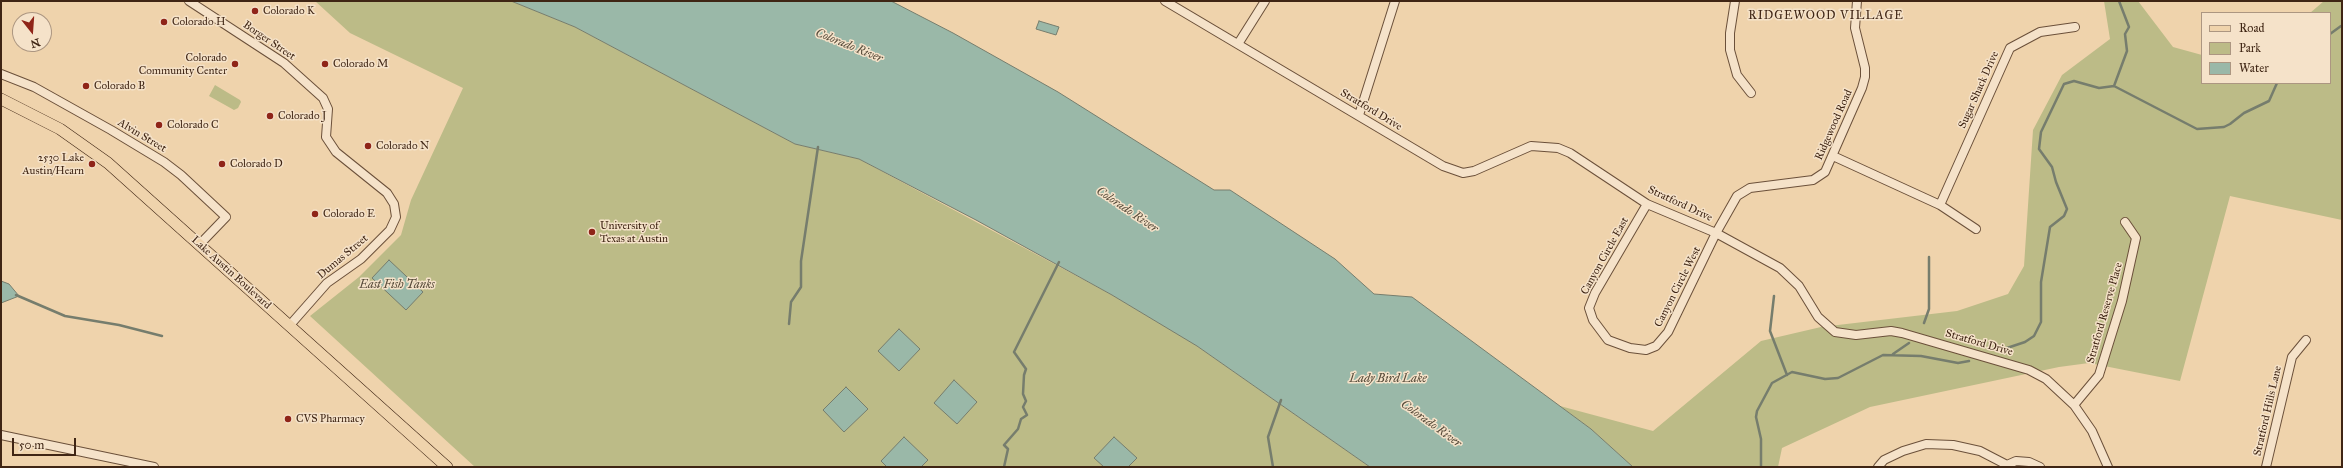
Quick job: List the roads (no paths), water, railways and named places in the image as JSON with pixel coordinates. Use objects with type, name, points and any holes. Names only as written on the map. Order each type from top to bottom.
[{"type":"main road","name":"Lake Austin Boulevard","points":[[1,99],[54,126],[88,147],[200,244],[447,467]]},
{"type":"street","name":"Borger Street","points":[[189,1],[284,63],[323,98],[328,109]]},
{"type":"street","name":"Stratford Drive","points":[[1165,1],[1443,166],[1463,172],[1486,167],[1531,146],[1558,148],[1570,153],[1647,204],[1716,233],[1780,268],[1790,276],[1818,317],[1835,332],[1856,335],[1891,331],[1902,333],[2013,364],[2046,379],[2074,405],[2092,431],[2108,467]]},
{"type":"street","points":[[1238,44],[1265,1]]},
{"type":"street","points":[[1358,115],[1395,1]]},
{"type":"street","points":[[1735,1],[1730,34],[1730,50],[1737,75],[1752,92]]},
{"type":"street","name":"Ridgewood Road","points":[[1716,233],[1737,196],[1743,191],[1750,188],[1813,180],[1825,172],[1862,88],[1865,77],[1865,68],[1856,28],[1857,1]]},
{"type":"street","name":"Sugar Shack Drive","points":[[1940,205],[2010,48],[2040,32],[2075,27]]},
{"type":"street","name":"Alvin Street","points":[[1,74],[34,87],[164,162],[181,175],[226,217],[200,244]]},
{"type":"street","name":"Dumas Street","points":[[290,326],[327,283],[361,259],[390,230],[396,217],[394,204],[387,193],[336,152],[326,138],[328,109]]},
{"type":"street","points":[[1833,156],[1940,205],[1976,229]]},
{"type":"street","name":"Canyon Circle East","points":[[1608,340],[1593,320],[1589,308],[1595,293],[1647,204]]},
{"type":"street","name":"Stratford Reserve Place","points":[[2074,405],[2099,375],[2122,301],[2136,238],[2125,222]]},
{"type":"street","name":"Canyon Circle West","points":[[1608,340],[1630,348],[1646,350],[1656,346],[1668,332],[1716,233]]},
{"type":"street","name":"Stratford Hills Lane","points":[[2266,467],[2292,357],[2306,340]]},
{"type":"street","points":[[1,435],[154,467]]},
{"type":"street","points":[[1878,467],[1884,460],[1903,451],[1926,444],[1953,445],[1980,451],[2007,466],[2016,461],[2029,462],[2040,467]]},
{"type":"water","name":"Lady Bird Lake","points":[[511,1],[891,1],[953,33],[1058,92],[1214,190],[1230,190],[1335,259],[1374,294],[1412,297],[1591,429],[1633,467],[1370,467],[1197,346],[1112,295],[976,220],[859,159],[795,144],[575,27]]},
{"type":"water","points":[[1039,21],[1059,27],[1056,35],[1036,29]]},
{"type":"water","name":"East Fish Tanks","points":[[389,260],[423,292],[406,310],[372,278]]},
{"type":"water","points":[[1,281],[9,284],[19,296],[1,303]]},
{"type":"water","points":[[899,329],[920,349],[899,371],[878,351]]},
{"type":"water","points":[[954,380],[977,402],[957,424],[934,403]]},
{"type":"water","points":[[846,387],[868,409],[844,432],[823,410]]},
{"type":"water","points":[[904,437],[928,460],[921,467],[887,467],[881,461]]},
{"type":"water","points":[[1114,437],[1137,458],[1128,467],[1104,467],[1094,458]]},
{"type":"waterway","points":[[2004,349],[2025,342],[2034,336],[2041,322],[2041,282],[2050,227],[2064,216],[2067,209],[2056,182],[2052,167],[2039,149],[2041,132],[2064,84],[2074,81],[2099,88],[2114,86],[2127,51],[2125,34],[2129,27],[2119,1]]},
{"type":"waterway","points":[[2331,33],[2341,26]]},
{"type":"waterway","points":[[2114,86],[2197,129],[2224,127],[2230,124],[2244,113],[2269,101],[2277,84]]},
{"type":"waterway","points":[[789,324],[791,302],[801,287],[801,261],[818,147]]},
{"type":"waterway","points":[[1924,323],[1929,309],[1929,257]]},
{"type":"waterway","points":[[1004,467],[1008,449],[1004,445],[1018,429],[1021,419],[1027,415],[1023,407],[1026,401],[1023,394],[1024,375],[1026,369],[1014,352],[1059,262]]},
{"type":"waterway","points":[[16,295],[65,316],[119,325],[162,336]]},
{"type":"waterway","points":[[1774,296],[1770,331],[1787,375]]},
{"type":"waterway","points":[[1893,354],[1909,343]]},
{"type":"waterway","points":[[1761,467],[1761,439],[1756,417],[1757,411],[1772,383],[1792,372],[1825,379],[1838,378],[1883,355],[1921,356],[1958,363],[1969,361]]},
{"type":"waterway","points":[[1273,467],[1268,437],[1281,400]]},
{"type":"place","name":"Colorado K","points":[[255,11]]},
{"type":"place","name":"Colorado H","points":[[164,22]]},
{"type":"place","name":"Colorado Community Center","points":[[235,64]]},
{"type":"place","name":"Colorado M","points":[[325,64]]},
{"type":"place","name":"Colorado B","points":[[86,86]]},
{"type":"place","name":"Colorado J","points":[[270,116]]},
{"type":"place","name":"Colorado C","points":[[159,125]]},
{"type":"place","name":"Colorado N","points":[[368,146]]},
{"type":"place","name":"2530 Lake Austin/Hearn","points":[[92,164]]},
{"type":"place","name":"Colorado D","points":[[222,164]]},
{"type":"place","name":"Colorado E","points":[[315,214]]},
{"type":"place","name":"University of Texas at Austin","points":[[592,232]]},
{"type":"place","name":"CVS Pharmacy","points":[[288,419]]},
{"type":"district","name":"RIDGEWOOD VILLAGE","points":[[1826,16]]},
{"type":"water label","name":"Colorado River","points":[[849,46]]},
{"type":"water label","name":"Colorado River","points":[[1127,210]]},
{"type":"water label","name":"Colorado River","points":[[1431,424]]}]
